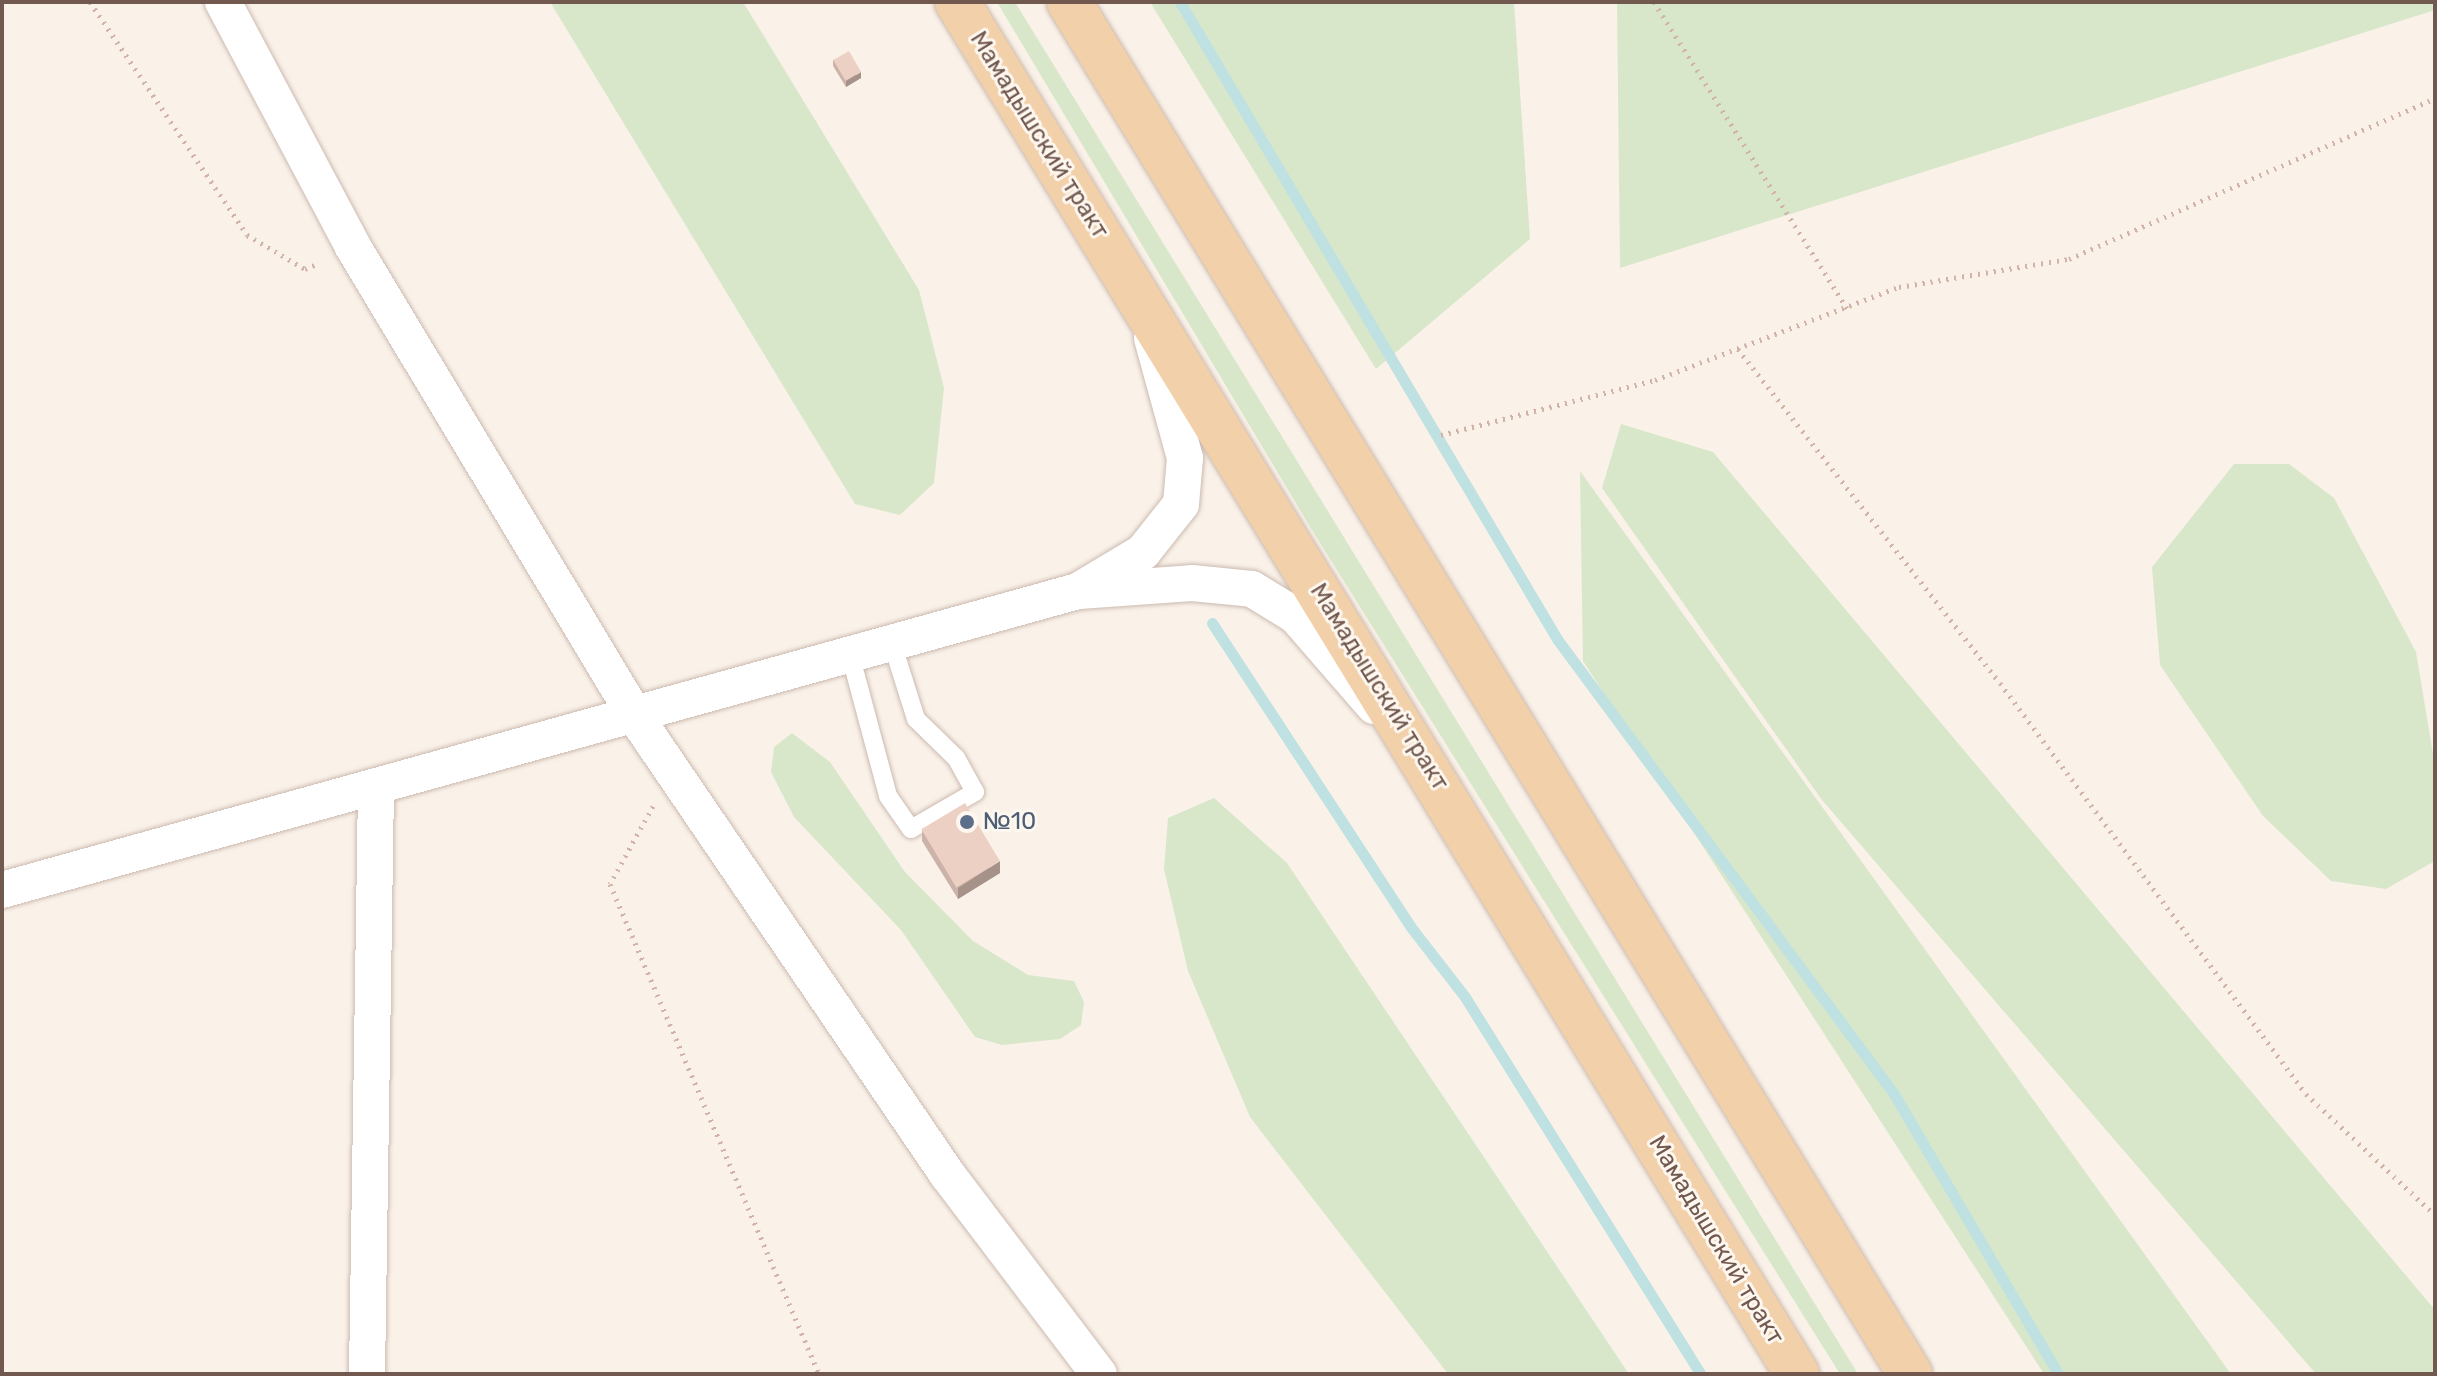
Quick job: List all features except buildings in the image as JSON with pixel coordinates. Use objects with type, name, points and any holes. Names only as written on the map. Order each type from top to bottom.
[{"type":"main road","name":"Мамадышский тракт","points":[[957,2],[1797,1374]]},
{"type":"main road","points":[[1069,2],[1910,1374]]},
{"type":"street","points":[[223,2],[353,247],[637,719],[947,1174],[1099,1374]]},
{"type":"street","points":[[1078,591],[1160,537],[1185,488],[1181,439],[1141,302]]},
{"type":"street","points":[[2,890],[637,719],[850,654],[1078,591],[1192,583],[1252,589],[1296,616],[1417,749]]},
{"type":"street","points":[[367,1374],[376,788]]},
{"type":"lane","points":[[850,654],[888,796],[911,829],[975,792],[956,758],[916,719],[892,643]]},
{"type":"path","points":[[90,2],[247,235],[305,269],[353,247]]},
{"type":"path","points":[[1654,2],[1847,308]]},
{"type":"path","points":[[1441,435],[1655,380],[1899,287],[2069,259],[2435,98]]},
{"type":"path","points":[[1738,349],[2000,683],[2306,1094],[2435,1215]]},
{"type":"path","points":[[673,769],[610,884],[819,1374]]},
{"type":"green space","points":[[550,2],[743,2],[919,290],[944,388],[934,483],[900,515],[855,504]]},
{"type":"green space","points":[[997,2],[1015,2],[1858,1374],[1840,1374],[1312,530]]},
{"type":"green space","points":[[1150,2],[1514,2],[1530,239],[1376,369]]},
{"type":"green space","points":[[1617,2],[2435,2],[2435,10],[1620,268]]},
{"type":"green space","points":[[1621,424],[1713,452],[2435,1310],[2435,1374],[2316,1374],[1822,800],[1602,488]]},
{"type":"green space","points":[[2234,464],[2289,464],[2334,498],[2416,652],[2435,766],[2435,853],[2433,862],[2386,889],[2331,881],[2263,816],[2160,665],[2152,567]]},
{"type":"green space","points":[[1580,471],[2231,1374],[2044,1374],[1583,661]]},
{"type":"green space","points":[[792,733],[830,762],[905,872],[973,941],[1028,975],[1074,981],[1084,1002],[1081,1025],[1060,1039],[1002,1045],[975,1037],[901,930],[794,817],[771,772],[774,747]]},
{"type":"green space","points":[[1214,798],[1287,863],[1629,1374],[1448,1374],[1250,1117],[1188,971],[1164,869],[1168,818]]},
{"type":"waterway","points":[[1180,2],[1557,639],[1894,1094],[2058,1374]]},
{"type":"waterway","points":[[1212,623],[1410,926],[1465,997],[1701,1374]]},
{"type":"place","name":"№10","points":[[967,822]]}]
